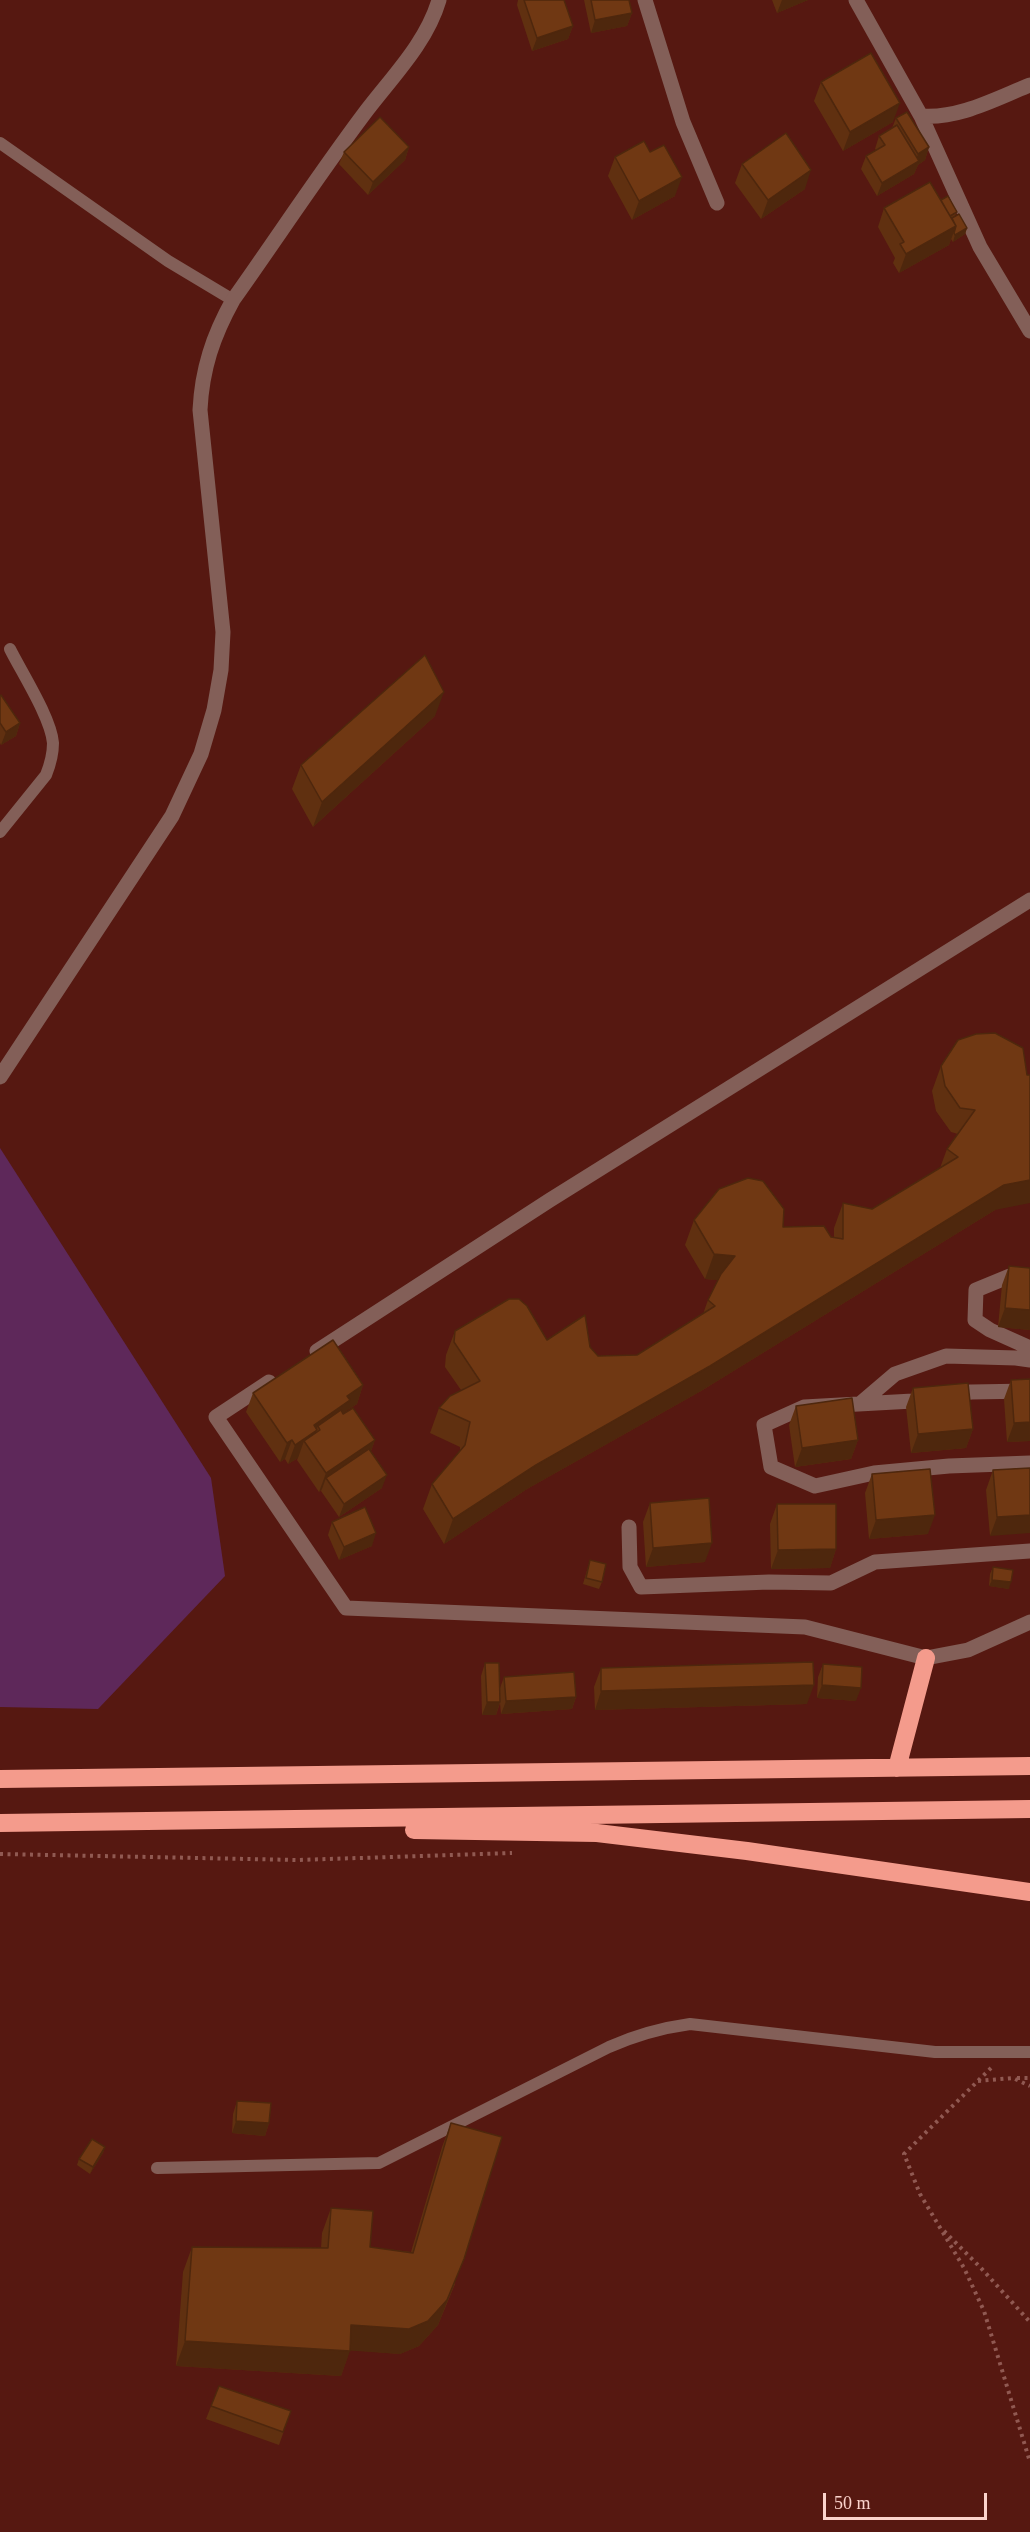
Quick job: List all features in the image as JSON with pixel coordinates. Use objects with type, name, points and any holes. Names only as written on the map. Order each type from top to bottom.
[{"type":"highway","points":[[897,1768],[926,1658]]},
{"type":"highway","points":[[0,1779],[1030,1766]]},
{"type":"highway","points":[[0,1823],[1030,1809]]},
{"type":"highway","points":[[52,1822],[597,1833],[747,1851],[1030,1892]]},
{"type":"street","points":[[0,1077],[172,816],[188,785],[205,743],[221,670],[223,632],[200,410],[202,383],[208,354],[219,325],[233,300],[427,30],[439,0]]},
{"type":"street","points":[[645,0],[683,122],[717,203]]},
{"type":"street","points":[[856,0],[921,116],[980,247],[1030,331]]},
{"type":"street","points":[[921,116],[939,117],[964,112],[1030,85]]},
{"type":"street","points":[[305,1359],[550,1200],[1030,900]]},
{"type":"street","points":[[1030,1277],[1010,1276],[976,1290],[975,1320],[990,1330],[1030,1348]]},
{"type":"street","points":[[861,1403],[895,1374],[946,1356],[1030,1360]]},
{"type":"street","points":[[285,1372],[216,1417],[346,1608],[805,1627],[926,1658],[968,1650],[1030,1622]]},
{"type":"street","points":[[1030,1391],[971,1392],[913,1401],[804,1407],[764,1425],[771,1467],[815,1486],[874,1473],[949,1466],[1030,1463]]},
{"type":"street","points":[[629,1527],[630,1567],[641,1587],[831,1583],[875,1562],[1030,1551]]},
{"type":"lane","points":[[0,143],[168,261],[233,300]]},
{"type":"lane","points":[[0,832],[46,775],[52,755],[51,733],[10,649]]},
{"type":"lane","points":[[157,2168],[379,2163],[609,2046],[665,2027],[690,2024],[935,2052],[1030,2052]]},
{"type":"path","points":[[0,1854],[298,1860],[522,1853]]},
{"type":"path","points":[[1006,2052],[904,2154],[920,2194],[984,2311],[1030,2462]]},
{"type":"path","points":[[1013,2078],[1030,2086]]},
{"type":"path","points":[[977,2082],[1030,2078]]},
{"type":"path","points":[[940,2227],[1030,2322]]},
{"type":"shaded area","points":[[0,1148],[211,1478],[225,1576],[98,1709],[0,1707]]},
{"type":"building","points":[[524,0],[564,0],[573,26],[537,38]]},
{"type":"building","points":[[591,0],[629,0],[632,13],[595,20]]},
{"type":"building","points":[[871,53],[900,103],[850,132],[821,82]]},
{"type":"building","points":[[907,112],[929,147],[918,154],[896,118]]},
{"type":"building","points":[[380,117],[409,147],[373,182],[344,152]]},
{"type":"building","points":[[897,125],[919,161],[882,183],[866,156],[885,145],[879,136]]},
{"type":"building","points":[[786,133],[811,170],[768,200],[742,164]]},
{"type":"building","points":[[644,141],[650,152],[664,145],[682,177],[639,201],[615,157]]},
{"type":"building","points":[[930,182],[956,226],[906,254],[900,244],[904,242],[884,208]]},
{"type":"building","points":[[948,196],[957,212],[950,216],[941,200]]},
{"type":"building","points":[[959,214],[967,228],[955,235],[956,226],[952,218]]},
{"type":"building","points":[[425,655],[444,692],[322,802],[301,765]]},
{"type":"building","points":[[1,695],[20,723],[6,732],[0,723]]},
{"type":"building","points":[[995,1033],[1023,1048],[1027,1075],[1030,1075],[1030,1180],[1004,1185],[710,1366],[536,1465],[453,1519],[432,1484],[465,1445],[470,1422],[439,1408],[450,1396],[480,1381],[454,1342],[455,1331],[509,1299],[519,1299],[527,1306],[547,1340],[585,1315],[590,1347],[598,1356],[637,1355],[715,1306],[708,1300],[721,1274],[735,1256],[714,1254],[694,1220],[719,1189],[748,1178],[763,1181],[784,1209],[783,1227],[824,1226],[831,1237],[843,1239],[843,1203],[872,1209],[958,1157],[947,1149],[975,1110],[960,1108],[945,1086],[941,1066],[958,1040],[976,1034]]},
{"type":"building","points":[[1009,1266],[1030,1268],[1030,1310],[1005,1308]]},
{"type":"building","points":[[333,1340],[363,1385],[347,1396],[350,1400],[314,1425],[317,1430],[295,1445],[292,1440],[287,1443],[253,1393]]},
{"type":"building","points":[[1030,1379],[1030,1422],[1014,1423],[1011,1380]]},
{"type":"building","points":[[968,1383],[973,1429],[918,1434],[913,1388]]},
{"type":"building","points":[[852,1398],[858,1440],[802,1448],[796,1406]]},
{"type":"building","points":[[353,1408],[375,1440],[326,1473],[304,1441],[320,1430],[318,1426],[341,1410],[343,1414]]},
{"type":"building","points":[[369,1449],[387,1475],[344,1504],[326,1478]]},
{"type":"building","points":[[1030,1468],[1030,1515],[997,1517],[993,1470]]},
{"type":"building","points":[[930,1469],[935,1515],[876,1520],[872,1474]]},
{"type":"building","points":[[709,1498],[712,1543],[653,1548],[650,1503]]},
{"type":"building","points":[[777,1504],[836,1504],[836,1549],[778,1550]]},
{"type":"building","points":[[365,1507],[376,1533],[344,1547],[332,1522]]},
{"type":"building","points":[[590,1560],[606,1564],[602,1582],[586,1578]]},
{"type":"building","points":[[993,1567],[1013,1570],[1011,1582],[992,1580]]},
{"type":"building","points":[[813,1662],[814,1685],[601,1691],[601,1668]]},
{"type":"building","points":[[485,1663],[499,1663],[500,1702],[487,1702]]},
{"type":"building","points":[[823,1664],[862,1667],[861,1688],[822,1685]]},
{"type":"building","points":[[574,1672],[576,1697],[506,1701],[504,1677]]},
{"type":"building","points":[[237,2101],[271,2103],[269,2123],[236,2121]]},
{"type":"building","points":[[451,2123],[502,2137],[464,2259],[447,2300],[428,2321],[409,2329],[351,2325],[350,2351],[185,2341],[192,2247],[328,2248],[331,2208],[373,2211],[370,2247],[413,2253]]},
{"type":"building","points":[[92,2139],[105,2147],[93,2167],[79,2159]]},
{"type":"building","points":[[219,2386],[291,2411],[283,2432],[211,2406]]}]
